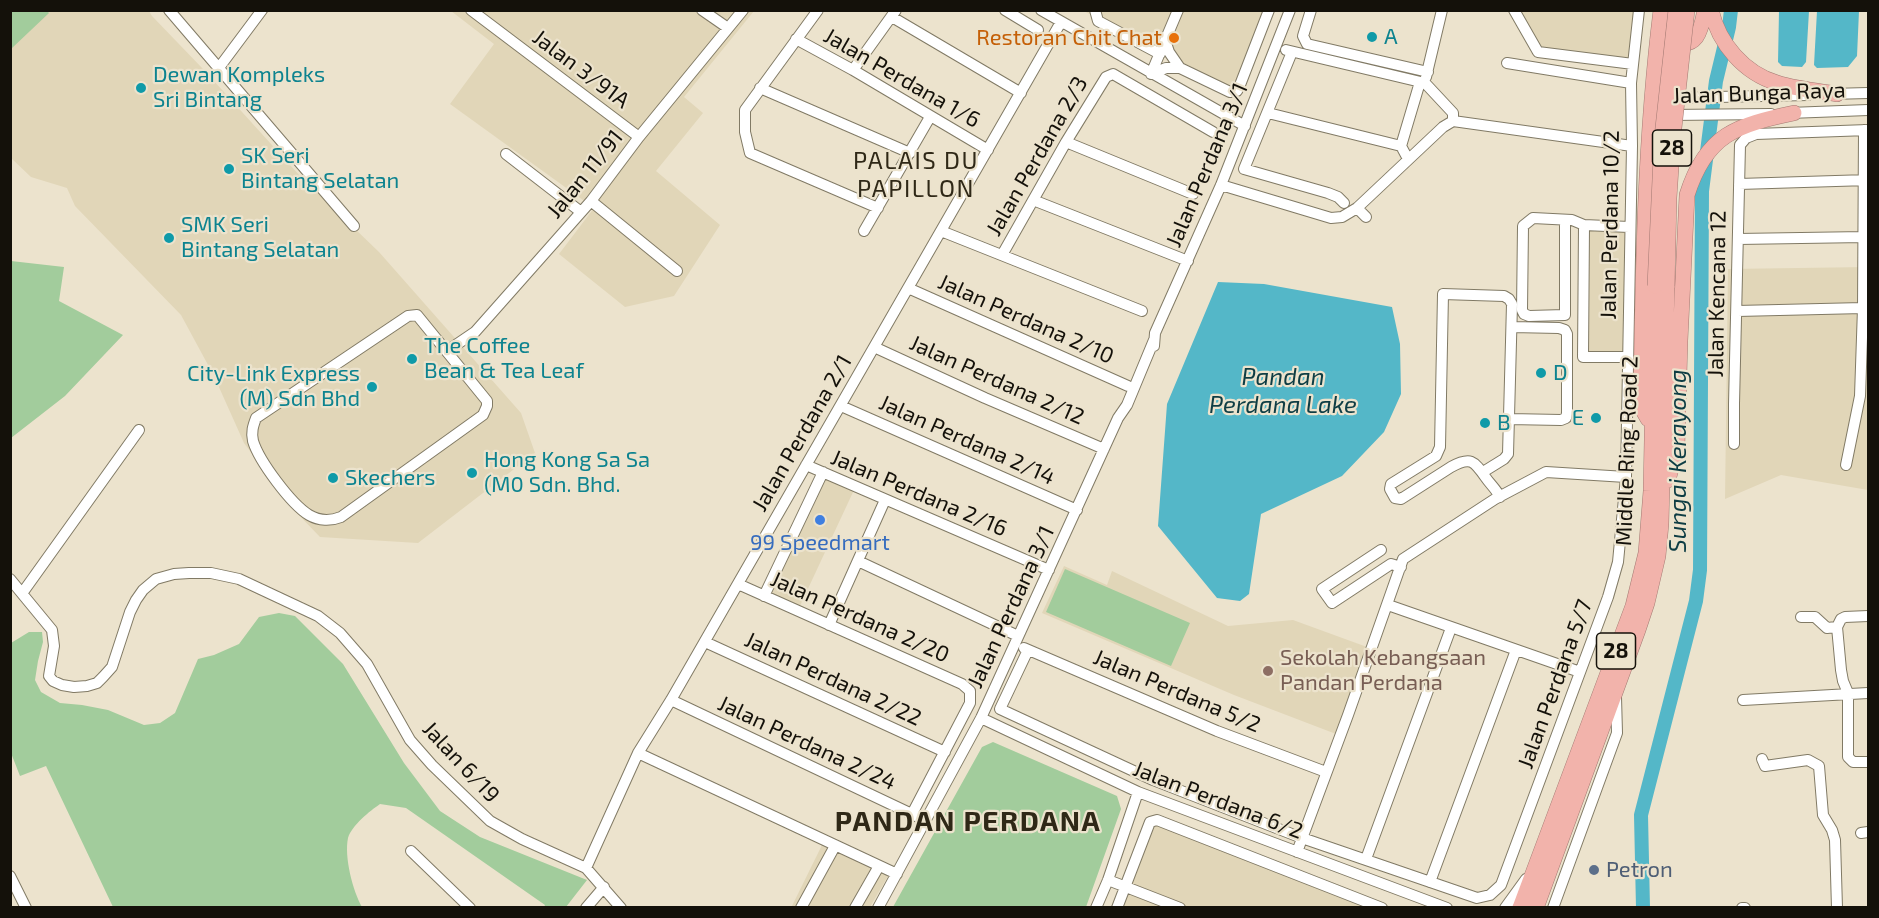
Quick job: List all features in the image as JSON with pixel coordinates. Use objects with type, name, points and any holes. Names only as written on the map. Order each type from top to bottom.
[{"type":"highway","points":[[1652,427],[1644,412],[1641,397],[1647,190],[1652,98],[1661,10]]},
{"type":"highway","name":"Middle Ring Road 2","points":[[1536,908],[1647,603],[1658,556],[1662,503],[1662,137],[1676,10]]},
{"type":"highway","name":"Middle Ring Road 2","points":[[1520,908],[1633,606],[1646,553],[1650,514],[1652,427],[1661,286],[1671,157],[1687,10]]},
{"type":"highway","points":[[1659,27],[1666,38],[1680,43],[1692,42],[1699,35],[1705,10]]},
{"type":"highway","points":[[1711,10],[1718,32],[1729,49],[1753,72],[1777,83],[1837,94]]},
{"type":"highway","points":[[1662,503],[1677,447],[1688,189],[1702,159],[1722,137],[1750,123],[1794,113]]},
{"type":"highway","points":[[1647,190],[1662,174],[1669,174],[1680,179],[1688,189]]},
{"type":"street","points":[[169,10],[354,226]]},
{"type":"street","points":[[218,69],[262,10]]},
{"type":"street","name":"Jalan 3/91A","points":[[471,10],[639,137]]},
{"type":"street","points":[[702,10],[728,28]]},
{"type":"street","name":"Jalan 11/91","points":[[447,351],[475,332],[591,201],[639,137],[743,10]]},
{"type":"street","points":[[818,10],[745,110],[745,132],[750,153],[878,208]]},
{"type":"street","points":[[1005,10],[1038,30]]},
{"type":"street","points":[[1041,10],[1245,126]]},
{"type":"street","points":[[1152,74],[1178,10]]},
{"type":"street","points":[[1152,74],[1166,68],[1180,68],[1230,92],[1237,91],[1269,10]]},
{"type":"street","name":"Jalan Perdana 3/1","points":[[878,908],[981,718],[1104,449],[1124,409],[1135,400],[1153,353],[1155,336],[1221,184],[1290,10]]},
{"type":"street","points":[[1311,10],[1303,36],[1307,44],[1424,79],[1453,113],[1453,121]]},
{"type":"street","points":[[1408,159],[1401,146],[1424,79],[1443,10]]},
{"type":"street","points":[[1514,10],[1538,51],[1633,64]]},
{"type":"street","name":"Jalan Perdana 10/2","points":[[1626,477],[1631,83],[1639,10]]},
{"type":"street","points":[[853,70],[894,14],[1021,93]]},
{"type":"street","points":[[1097,16],[1160,54]]},
{"type":"street","name":"Jalan Perdana 2/1","points":[[586,868],[638,753],[705,642],[1061,22]]},
{"type":"street","name":"Jalan Perdana 1/6","points":[[796,39],[988,150]]},
{"type":"street","points":[[1165,40],[1169,52],[1180,68]]},
{"type":"street","points":[[1276,48],[1424,79]]},
{"type":"street","points":[[1292,51],[1244,169],[1328,193],[1338,197],[1344,203]]},
{"type":"street","points":[[1507,63],[1631,83]]},
{"type":"street","name":"Jalan Perdana 2/3","points":[[1002,255],[1106,77],[1113,74],[1213,132]]},
{"type":"street","points":[[760,88],[910,153]]},
{"type":"street","name":"Jalan Bunga Raya","points":[[1652,98],[1869,93]]},
{"type":"street","name":"Jalan Bunga Raya","points":[[1651,115],[1734,115],[1869,110]]},
{"type":"street","points":[[1268,113],[1401,146]]},
{"type":"street","points":[[864,231],[930,117]]},
{"type":"street","points":[[1221,184],[1331,218],[1342,217],[1357,208],[1443,127],[1453,121],[1632,146]]},
{"type":"street","points":[[1846,465],[1864,394],[1867,130]]},
{"type":"street","name":"Jalan Kencana 12","points":[[1734,444],[1737,311],[1741,269],[1738,239],[1740,145],[1746,138],[1756,134],[1867,130]]},
{"type":"street","points":[[1066,142],[1193,194]]},
{"type":"street","points":[[506,154],[581,212]]},
{"type":"street","points":[[1739,184],[1866,180]]},
{"type":"street","points":[[1033,200],[1188,261]]},
{"type":"street","points":[[591,201],[677,271]]},
{"type":"street","points":[[1357,208],[1366,217]]},
{"type":"street","points":[[1565,220],[1565,315],[1528,316],[1522,310],[1523,226],[1533,218],[1572,220],[1584,225],[1629,226]]},
{"type":"street","points":[[1584,225],[1582,357],[1628,357]]},
{"type":"street","points":[[941,231],[1142,311]]},
{"type":"street","points":[[1738,239],[1864,237]]},
{"type":"street","name":"Jalan Perdana 2/10","points":[[908,288],[1128,386]]},
{"type":"street","points":[[1485,476],[1508,454],[1512,304],[1509,298],[1504,296],[1443,294],[1439,451],[1436,456],[1390,484],[1390,489],[1395,498],[1401,499],[1459,462],[1467,461],[1476,463],[1485,476],[1487,485],[1498,498]]},
{"type":"street","points":[[1737,311],[1866,307]]},
{"type":"street","points":[[417,315],[447,351],[487,401],[488,406],[483,415],[341,517],[332,520],[310,516],[290,499],[258,453],[253,440],[252,427],[256,418],[408,316],[417,315]]},
{"type":"street","points":[[1509,419],[1562,420],[1566,418],[1567,413],[1567,334],[1559,328],[1512,327]]},
{"type":"street","name":"Jalan Perdana 3/1","points":[[1124,409],[1122,403],[1128,386],[1150,338],[1155,336]]},
{"type":"street","name":"Jalan Perdana 2/12","points":[[874,347],[1104,449]]},
{"type":"street","name":"Jalan Perdana 2/14","points":[[841,406],[1077,510]]},
{"type":"street","points":[[10,579],[23,592],[139,430]]},
{"type":"street","name":"Jalan Perdana 2/16","points":[[806,465],[1049,570]]},
{"type":"street","name":"Jalan Perdana 2/1","points":[[764,596],[823,472]]},
{"type":"street","points":[[1297,852],[1403,559],[1498,498],[1546,472],[1626,477]]},
{"type":"street","name":"Jalan Perdana 5/7","points":[[1430,882],[1477,898],[1490,895],[1501,885],[1608,597],[1618,562],[1626,477]]},
{"type":"street","points":[[829,625],[885,500]]},
{"type":"street","points":[[1381,550],[1323,589],[1332,603],[1391,564],[1399,571]]},
{"type":"street","name":"Jalan Perdana 5/2","points":[[858,561],[1016,640],[1028,650],[1217,731],[1326,772]]},
{"type":"street","name":"Jalan 6/19","points":[[23,592],[52,630],[54,646],[49,676],[53,681],[62,685],[74,687],[96,683],[112,667],[130,612],[143,590],[156,579],[189,573],[226,575],[318,616],[340,633],[367,664],[410,740],[432,765],[490,820],[522,839],[586,868]]},
{"type":"street","name":"Jalan Perdana 2/20","points":[[738,584],[962,684],[970,691],[970,704],[912,814]]},
{"type":"street","points":[[1388,605],[1580,672]]},
{"type":"street","points":[[1801,617],[1815,617],[1827,628],[1839,623],[1845,617],[1869,616]]},
{"type":"street","points":[[1839,623],[1842,676],[1848,693],[1847,753],[1852,762],[1869,762]]},
{"type":"street","points":[[1366,859],[1451,627]]},
{"type":"street","name":"Jalan Perdana 2/22","points":[[705,642],[945,752]]},
{"type":"street","points":[[1028,650],[1000,709],[1153,780],[1302,838],[1430,882],[1516,650]]},
{"type":"street","points":[[1553,908],[1617,733],[1616,688]]},
{"type":"street","points":[[1743,700],[1869,693]]},
{"type":"street","name":"Jalan Perdana 2/24","points":[[671,700],[926,821]]},
{"type":"street","name":"Jalan Perdana 6/2","points":[[981,718],[1138,792],[1446,908]]},
{"type":"street","points":[[638,753],[897,874]]},
{"type":"street","points":[[1762,759],[1765,766],[1808,760],[1819,766],[1822,815],[1832,830],[1835,840],[1837,908]]},
{"type":"street","points":[[1121,784],[1132,808]]},
{"type":"street","points":[[1096,908],[1138,792]]},
{"type":"street","points":[[1132,808],[1152,797]]},
{"type":"street","points":[[1117,908],[1150,822],[1157,820],[1382,908]]},
{"type":"street","points":[[801,908],[835,846]]},
{"type":"street","points":[[411,850],[470,908]]},
{"type":"street","points":[[855,908],[879,866]]},
{"type":"street","points":[[1505,908],[1536,866]]},
{"type":"street","points":[[586,868],[621,908]]},
{"type":"street","points":[[10,876],[14,893],[26,908]]},
{"type":"street","points":[[1108,880],[1180,908]]},
{"type":"street","points":[[586,908],[604,887]]},
{"type":"street","points":[[1541,908],[1560,892]]},
{"type":"shaded area","points":[[10,11],[149,11],[300,176],[379,252],[521,413],[535,453],[418,543],[320,537],[293,509],[244,443],[214,376],[181,315],[75,206],[67,188],[31,177],[11,158]]},
{"type":"shaded area","points":[[451,11],[754,11],[684,97],[703,113],[656,171],[720,225],[674,296],[625,307],[559,254],[594,208],[450,104],[494,44]]},
{"type":"shaded area","points":[[1084,11],[1265,11],[1236,87],[1231,89],[1181,66]]},
{"type":"shaded area","points":[[1517,11],[1637,11],[1631,60],[1539,49]]},
{"type":"shaded area","points":[[1587,228],[1626,229],[1625,354],[1586,354]]},
{"type":"shaded area","points":[[1868,267],[1868,490],[1781,475],[1725,499],[1728,269]]},
{"type":"shaded area","points":[[824,477],[854,490],[799,608],[768,594]]},
{"type":"shaded area","name":"Sekolah Kebangsaan Pandan Perdana","points":[[1064,566],[1107,585],[1112,571],[1228,626],[1293,620],[1367,647],[1336,734],[1234,695],[1042,613]]},
{"type":"shaded area","points":[[1157,823],[1376,908],[1119,908],[1152,824]]},
{"type":"shaded area","points":[[822,845],[888,876],[870,907],[791,908]]},
{"type":"green space","points":[[11,10],[47,11],[49,13],[11,49]]},
{"type":"green space","points":[[11,261],[64,267],[59,301],[123,335],[65,396],[11,438]]},
{"type":"green space","points":[[1065,569],[1190,623],[1171,666],[1046,612]]},
{"type":"green space","points":[[279,613],[295,616],[343,664],[404,763],[440,811],[480,837],[587,880],[566,907],[544,907],[545,905],[406,808],[380,804],[357,823],[348,838],[347,855],[350,874],[362,907],[113,907],[46,766],[20,776],[11,753],[11,643],[29,632],[42,632],[43,642],[35,680],[41,692],[60,703],[108,710],[144,725],[160,723],[175,713],[198,659],[239,644],[259,617]]},
{"type":"green space","points":[[993,742],[1117,796],[1121,809],[1086,907],[893,907],[982,747]]},
{"type":"water","points":[[1779,11],[1809,11],[1806,62],[1802,67],[1782,66],[1778,62]]},
{"type":"water","points":[[1817,11],[1859,11],[1857,56],[1848,67],[1817,68],[1814,65]]},
{"type":"water","name":"Pandan Perdana Lake","points":[[1218,282],[1264,284],[1392,307],[1400,344],[1401,394],[1384,432],[1342,476],[1261,514],[1249,594],[1240,601],[1217,598],[1158,526],[1167,404]]},
{"type":"waterway","name":"Sungai Kerayong","points":[[1643,908],[1641,815],[1696,601],[1700,570],[1702,191],[1716,81],[1731,10]]},
{"type":"place","name":"A","points":[[1372,37]]},
{"type":"place","name":"Restoran Chit Chat","points":[[1174,38]]},
{"type":"place","name":"Dewan Kompleks Sri Bintang","points":[[141,88]]},
{"type":"place","name":"SK Seri Bintang Selatan","points":[[229,169]]},
{"type":"place","name":"SMK Seri Bintang Selatan","points":[[169,238]]},
{"type":"place","name":"The Coffee Bean & Tea Leaf","points":[[412,359]]},
{"type":"place","name":"D","points":[[1541,373]]},
{"type":"place","name":"City-Link Express (M) Sdn Bhd","points":[[372,387]]},
{"type":"place","name":"E","points":[[1596,418]]},
{"type":"place","name":"B","points":[[1485,423]]},
{"type":"place","name":"Hong Kong Sa Sa (M0 Sdn. Bhd.","points":[[472,473]]},
{"type":"place","name":"Skechers","points":[[333,478]]},
{"type":"place","name":"99 Speedmart","points":[[820,520]]},
{"type":"place","name":"Sekolah Kebangsaan Pandan Perdana","points":[[1268,671]]},
{"type":"place","name":"Petron","points":[[1594,870]]},
{"type":"district","name":"PALAIS DU PAPILLON","points":[[916,175]]},
{"type":"district","name":"PANDAN PERDANA","points":[[968,822]]}]
